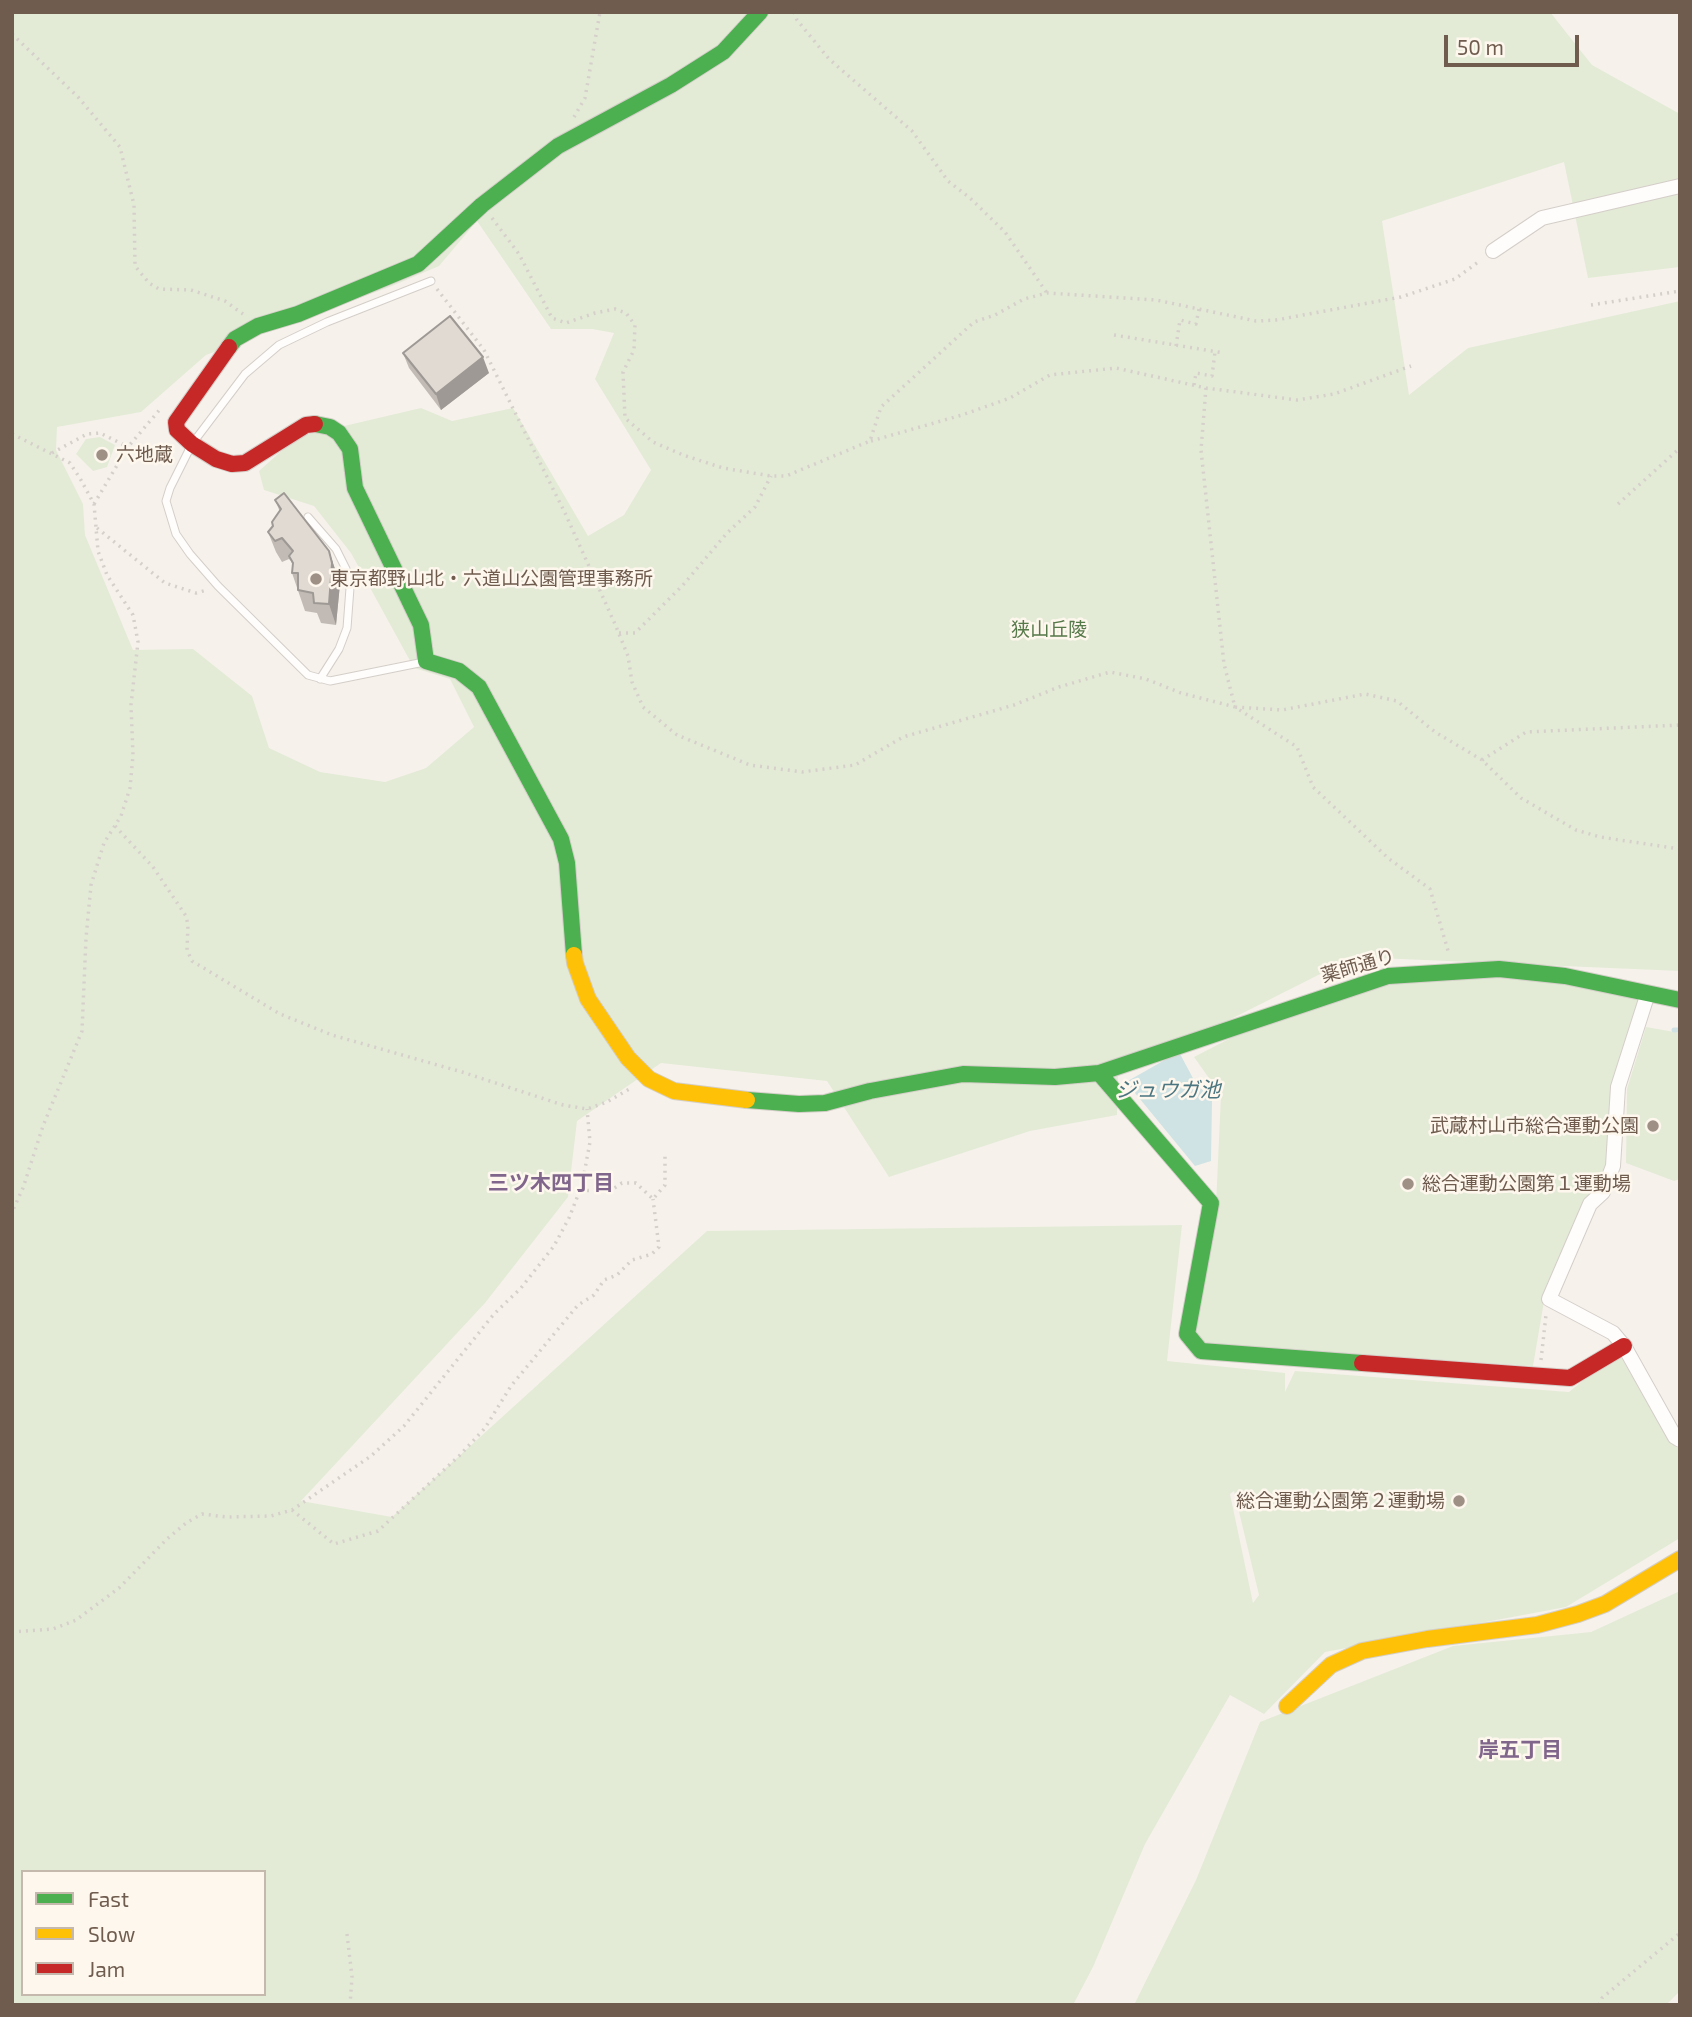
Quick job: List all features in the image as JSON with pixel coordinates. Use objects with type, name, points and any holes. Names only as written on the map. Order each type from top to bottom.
[{"type":"street","points":[[649,1079],[628,1058],[588,999],[575,963],[567,863],[561,839],[479,687],[459,671],[426,661],[421,625],[355,488],[350,449],[339,433],[330,427],[306,425],[246,463],[232,464],[192,444],[177,430],[176,422],[235,339],[258,326],[308,311],[418,264],[482,205],[558,146],[671,85],[723,52],[760,12]]},
{"type":"street","points":[[1493,251],[1542,218],[1680,186]]},
{"type":"street","name":"薬師通り","points":[[649,1079],[674,1091],[799,1104],[825,1102],[963,1074],[1055,1077],[1099,1073],[1388,976],[1453,970],[1499,969],[1565,976],[1680,1000]]},
{"type":"street","points":[[1648,993],[1618,1087],[1613,1166],[1604,1192],[1590,1204],[1549,1299],[1613,1333],[1624,1346],[1675,1437],[1680,1440]]},
{"type":"street","points":[[1099,1073],[1211,1203],[1187,1334],[1201,1351],[1570,1378],[1624,1346]]},
{"type":"street","points":[[1287,1706],[1331,1665],[1362,1651],[1405,1642],[1536,1625],[1578,1614],[1605,1604],[1680,1559]]},
{"type":"lane","points":[[426,661],[330,681],[308,676],[218,586],[190,554],[176,534],[166,501],[192,444],[245,374],[279,345],[327,322],[431,281]]},
{"type":"lane","points":[[308,517],[336,549],[346,569],[350,588],[347,628],[339,649],[320,680]]},
{"type":"path","points":[[572,121],[585,98],[600,12]]},
{"type":"path","points":[[794,12],[797,20],[829,59],[912,131],[948,181],[1005,232],[1047,293]]},
{"type":"path","points":[[12,34],[78,97],[120,147],[134,205],[135,266],[149,283],[159,289],[191,290],[225,301],[258,326]]},
{"type":"path","points":[[482,205],[519,254],[552,318],[566,323],[615,309],[626,313],[635,325],[634,350],[623,372],[625,418],[653,442],[723,468],[786,476],[870,441],[962,415],[1010,398],[1050,375],[1115,368],[1194,386],[1297,400],[1334,394],[1411,366]]},
{"type":"path","points":[[870,441],[881,407],[974,323],[1024,299],[1047,293],[1156,300],[1256,321],[1276,320],[1401,297],[1455,279],[1493,251]]},
{"type":"path","points":[[431,281],[484,350],[565,513],[628,656],[632,682],[643,707],[677,735],[750,765],[802,772],[855,765],[903,737],[1014,705],[1059,687],[1110,672],[1146,679],[1181,693],[1235,707],[1282,710],[1365,694],[1397,701],[1435,732],[1482,760],[1521,798],[1576,830],[1600,837],[1680,849]]},
{"type":"path","points":[[1591,305],[1680,291]]},
{"type":"path","points":[[1176,346],[1180,320],[1196,324],[1199,309]]},
{"type":"path","points":[[1114,335],[1224,353]]},
{"type":"path","points":[[1194,386],[1196,373],[1212,376],[1215,352]]},
{"type":"path","points":[[1206,388],[1201,450],[1222,650],[1235,707],[1297,747],[1313,787],[1388,858],[1430,889],[1442,923],[1453,970]]},
{"type":"path","points":[[52,453],[86,434],[100,433],[128,447]]},
{"type":"path","points":[[12,434],[70,464],[81,480],[94,504],[96,544],[104,567],[131,610],[138,630],[130,720],[133,755],[130,788],[115,826],[104,843],[92,885],[86,938],[82,1031],[43,1126],[23,1188],[12,1212]]},
{"type":"path","points":[[1618,504],[1680,448]]},
{"type":"path","points":[[618,633],[635,633],[683,585],[727,533],[755,507],[771,476]]},
{"type":"path","points":[[97,528],[165,583],[196,593],[218,586]]},
{"type":"path","points":[[1482,760],[1526,732],[1680,725]]},
{"type":"path","points":[[115,826],[153,867],[186,916],[187,950],[192,961],[241,993],[280,1014],[332,1035],[587,1110],[649,1079]]},
{"type":"path","points":[[12,1632],[53,1629],[76,1619],[119,1588],[186,1522],[202,1514],[226,1517],[271,1516],[292,1510],[371,1456],[404,1426],[494,1314],[521,1287],[554,1246],[580,1191],[590,1142],[587,1110]]},
{"type":"path","points":[[653,1199],[665,1185],[665,1153]]},
{"type":"path","points":[[292,1510],[334,1544],[378,1531],[460,1455],[485,1428],[511,1386],[578,1306],[594,1295],[604,1280],[617,1275],[632,1260],[652,1254],[659,1247],[653,1199],[636,1183],[622,1182],[613,1189],[580,1191]]},
{"type":"path","points":[[1541,1359],[1549,1299]]},
{"type":"path","points":[[1599,2005],[1602,1998],[1680,1933]]},
{"type":"path","points":[[346,1934],[352,1977],[350,2005]]},
{"type":"green space","name":"狭山丘陵","points":[[12,12],[1550,12],[1592,65],[1680,114],[1680,267],[1588,278],[1564,162],[1382,221],[1409,395],[1468,348],[1680,301],[1680,971],[1354,957],[1118,1076],[1117,1115],[1030,1131],[889,1177],[827,1081],[661,1063],[577,1121],[568,1197],[485,1303],[301,1501],[392,1517],[707,1231],[1182,1225],[1167,1361],[1285,1373],[1285,1392],[1295,1371],[1569,1392],[1618,1352],[1670,1442],[1680,1450],[1680,1538],[1566,1607],[1325,1652],[1264,1714],[1230,1695],[1145,1844],[1093,1967],[1073,2005],[12,2005]],"holes":[[[477,221],[551,329],[592,329],[614,333],[595,379],[651,470],[624,515],[588,536],[513,408],[452,421],[421,408],[297,437],[259,471],[264,490],[314,506],[351,553],[414,668],[450,679],[474,727],[426,768],[385,782],[320,772],[269,748],[252,696],[193,649],[133,650],[85,535],[83,504],[56,450],[57,427],[141,412],[206,355],[439,266]],[[1234,1491],[1259,1595],[1253,1603],[1230,1494]]]},
{"type":"green space","points":[[100,437],[115,445],[107,467],[93,471],[76,454],[86,439]]},
{"type":"green space","name":"総合運動公園第１運動場","points":[[1488,969],[1647,985],[1613,1084],[1609,1164],[1547,1284],[1533,1366],[1204,1345],[1193,1332],[1216,1205],[1221,1095],[1194,1057],[1281,1012],[1385,985]]},
{"type":"green space","name":"武蔵村山市総合運動公園","points":[[1646,1027],[1680,1033],[1680,1179],[1674,1181],[1626,1163],[1627,1089]]},
{"type":"green space","points":[[1680,1591],[1680,1991],[1666,2005],[1134,2005],[1196,1880],[1260,1722],[1453,1646],[1591,1632]]},
{"type":"water","name":"ジュウガ池","points":[[1179,1052],[1195,1082],[1212,1100],[1211,1161],[1195,1166],[1126,1082]]},
{"type":"building","points":[[450,316],[483,357],[436,394],[403,353]]},
{"type":"building","name":"東京都野山北・六道山公園管理事務所","points":[[284,493],[329,551],[332,563],[329,604],[314,603],[313,593],[298,590],[298,573],[292,573],[293,563],[289,556],[293,551],[282,538],[275,541],[268,532],[281,509],[275,500]]},
{"type":"waterway","points":[[1674,1030],[1680,1030]]},
{"type":"traffic: fast","points":[[229,347],[235,339],[258,326],[298,314],[418,264],[482,205],[558,146],[671,85],[723,52],[760,12]]},
{"type":"traffic: fast","points":[[315,424],[330,427],[339,433],[350,449],[355,488],[421,625],[426,661],[459,671],[479,687],[561,839],[567,863],[574,955]]},
{"type":"traffic: fast","points":[[747,1100],[825,1103],[870,1091],[963,1074],[1055,1077],[1099,1073],[1388,976],[1499,969],[1565,976],[1680,1000]]},
{"type":"traffic: fast","points":[[1099,1073],[1211,1203],[1187,1334],[1201,1351],[1362,1363]]},
{"type":"traffic: slow","points":[[574,955],[588,999],[628,1058],[649,1079],[674,1091],[747,1100]]},
{"type":"traffic: slow","points":[[1287,1706],[1331,1665],[1362,1651],[1427,1639],[1537,1625],[1578,1614],[1605,1604],[1680,1559]]},
{"type":"traffic: jam","points":[[229,347],[176,422],[177,430],[192,444],[216,459],[232,464],[245,463],[306,425],[315,424]]},
{"type":"traffic: jam","points":[[1362,1363],[1570,1378],[1624,1346]]},
{"type":"place","name":"六地蔵","points":[[102,455]]},
{"type":"place","name":"東京都野山北・六道山公園管理事務所","points":[[316,579]]},
{"type":"place","name":"武蔵村山市総合運動公園","points":[[1653,1126]]},
{"type":"place","name":"総合運動公園第１運動場","points":[[1408,1184]]},
{"type":"place","name":"総合運動公園第２運動場","points":[[1459,1501]]},
{"type":"district","name":"三ツ木四丁目","points":[[551,1183]]},
{"type":"district","name":"岸五丁目","points":[[1520,1750]]}]
